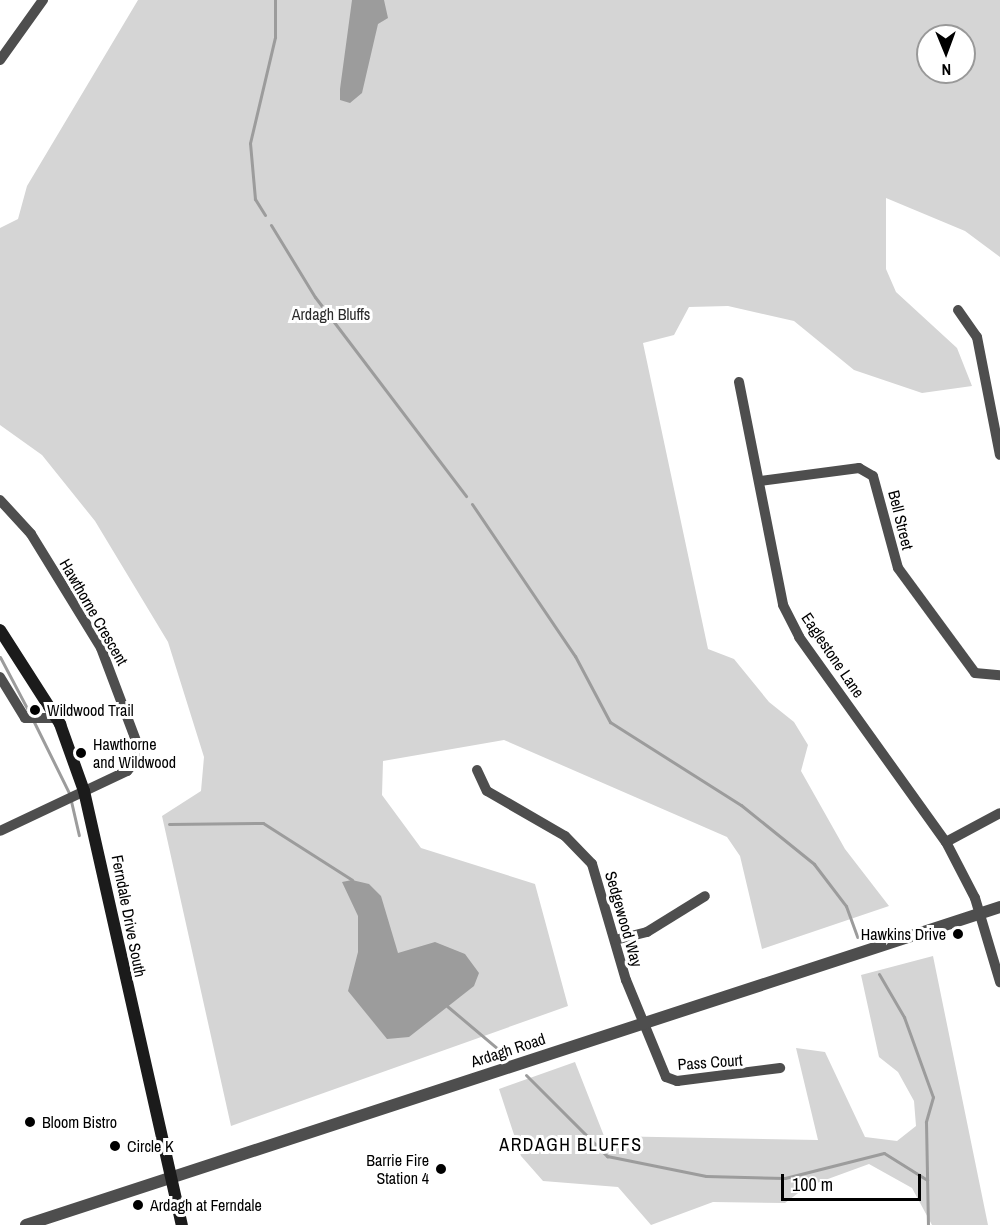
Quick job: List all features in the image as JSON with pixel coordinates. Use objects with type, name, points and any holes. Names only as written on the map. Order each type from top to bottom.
[{"type":"main road","name":"Ferndale Drive South","points":[[0,630],[56,718],[84,792],[182,1225]]},
{"type":"street","points":[[0,60],[43,0]]},
{"type":"street","points":[[958,310],[977,337],[1000,455]]},
{"type":"street","name":"Eaglestone Lane","points":[[739,382],[783,605],[800,637],[946,842],[980,913]]},
{"type":"street","name":"Bell Street","points":[[760,481],[859,468],[873,476],[898,568],[975,673],[1000,675]]},
{"type":"street","name":"Hawthorne Crescent","points":[[0,500],[31,534],[101,648],[141,754],[127,771],[84,792]]},
{"type":"street","points":[[0,677],[25,718],[56,718]]},
{"type":"street","name":"Sedgewood Way","points":[[477,770],[487,791],[584,853],[599,878],[626,980],[646,1022]]},
{"type":"street","points":[[0,831],[84,792]]},
{"type":"street","points":[[946,842],[1000,813]]},
{"type":"street","points":[[615,940],[647,932],[705,896]]},
{"type":"street","name":"Ardagh Road","points":[[26,1225],[1000,907]]},
{"type":"street","points":[[980,913],[1000,982]]},
{"type":"street","name":"Pass Court","points":[[646,1022],[659,1067],[671,1080],[780,1068]]},
{"type":"green space","name":"Ardagh Bluffs","points":[[138,0],[1000,0],[1000,257],[965,231],[886,198],[886,269],[896,292],[957,348],[972,386],[922,393],[854,370],[794,321],[728,306],[689,307],[674,335],[643,343],[708,649],[734,659],[769,702],[794,722],[808,745],[801,771],[845,849],[889,906],[762,949],[740,856],[727,837],[504,740],[383,761],[382,795],[421,848],[535,884],[568,1006],[231,1126],[162,816],[201,791],[204,757],[168,642],[95,521],[42,455],[0,425],[0,228],[18,219],[27,186]]},
{"type":"green space","points":[[933,956],[988,1225],[932,1225],[912,1188],[869,1164],[806,1187],[785,1203],[713,1202],[651,1225],[618,1187],[543,1181],[521,1156],[499,1089],[575,1062],[604,1136],[818,1140],[796,1048],[825,1052],[865,1137],[897,1141],[916,1126],[914,1101],[898,1072],[879,1057],[861,975]]},
{"type":"shaded area","points":[[352,0],[384,0],[388,18],[378,24],[362,93],[350,103],[340,100],[340,89]]},
{"type":"shaded area","points":[[352,880],[369,884],[381,896],[398,953],[435,942],[465,954],[479,973],[474,986],[409,1037],[387,1039],[348,991],[358,952],[358,916],[342,882]]},
{"type":"waterway","points":[[265,215],[255,199],[250,143],[275,37],[275,0]]},
{"type":"waterway","points":[[271,225],[315,297],[466,496]]},
{"type":"waterway","points":[[472,504],[575,656],[610,722],[741,805],[814,864],[846,906],[857,937]]},
{"type":"waterway","points":[[0,657],[30,714]]},
{"type":"waterway","points":[[33,720],[70,795]]},
{"type":"waterway","points":[[71,801],[79,835]]},
{"type":"waterway","points":[[169,824],[263,823],[352,880]]},
{"type":"waterway","points":[[879,974],[904,1017],[933,1097],[926,1122],[928,1225]]},
{"type":"waterway","points":[[447,1006],[504,1054]]},
{"type":"waterway","points":[[526,1075],[607,1156],[706,1176],[785,1178],[884,1153],[927,1180]]},
{"type":"place","name":"Wildwood Trail","points":[[35,710]]},
{"type":"place","name":"Hawthorne and Wildwood","points":[[81,753]]},
{"type":"place","name":"Hawkins Drive","points":[[958,934]]},
{"type":"place","name":"Bloom Bistro","points":[[30,1122]]},
{"type":"place","name":"Circle K","points":[[115,1146]]},
{"type":"place","name":"Barrie Fire Station 4","points":[[441,1169]]},
{"type":"place","name":"Ardagh at Ferndale","points":[[138,1205]]},
{"type":"district","name":"ARDAGH BLUFFS","points":[[571,1145]]}]
